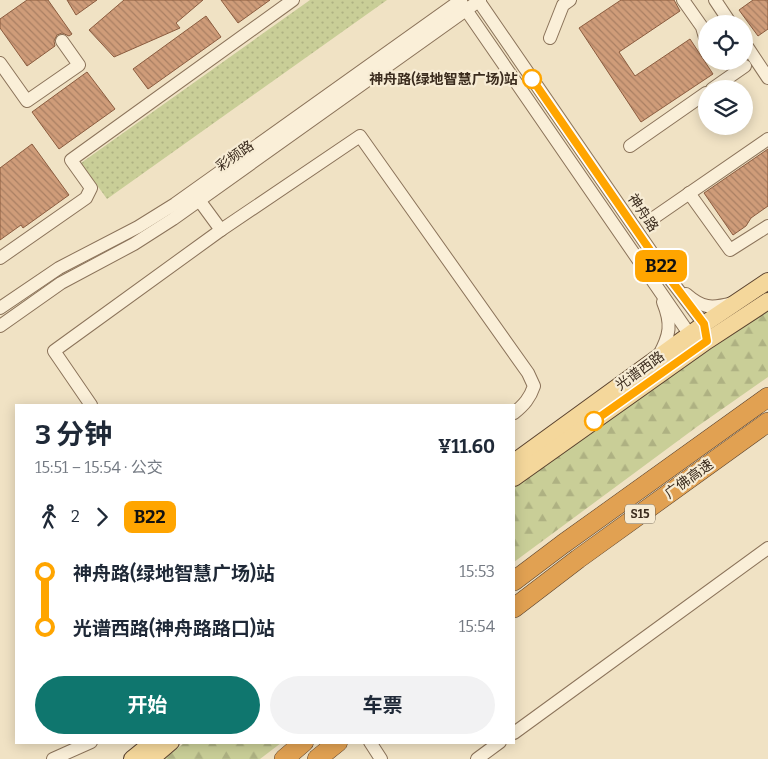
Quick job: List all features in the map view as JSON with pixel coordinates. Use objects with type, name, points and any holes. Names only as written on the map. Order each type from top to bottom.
[{"type":"highway","name":"广佛高速","points":[[515,580],[570,538],[768,397]]},
{"type":"highway","name":"广佛高速","points":[[515,607],[578,559],[768,422]]},
{"type":"highway","points":[[284,759],[302,744]]},
{"type":"highway","points":[[317,759],[336,744]]},
{"type":"main road","name":"光谱西路","points":[[515,461],[704,324],[768,281]]},
{"type":"main road","points":[[515,477],[707,341],[768,301]]},
{"type":"main road","points":[[132,759],[151,744]]},
{"type":"main road","points":[[151,759],[169,744]]},
{"type":"street","points":[[0,258],[86,198],[91,188],[71,160],[293,0]]},
{"type":"street","name":"彩频路","points":[[0,308],[59,268],[138,227],[175,204],[281,126],[461,3],[479,0]]},
{"type":"street","name":"神舟路","points":[[479,0],[670,279],[704,324],[707,341]]},
{"type":"street","points":[[550,38],[563,5],[570,0]]},
{"type":"street","points":[[683,0],[698,21]]},
{"type":"street","points":[[715,0],[725,15]]},
{"type":"street","points":[[461,3],[690,334],[707,341]]},
{"type":"street","name":"彩频路","points":[[0,326],[62,283],[134,244],[199,200],[461,3]]},
{"type":"street","points":[[0,63],[27,101],[79,64],[62,41]]},
{"type":"street","points":[[753,51],[763,61],[768,78]]},
{"type":"street","points":[[725,80],[739,70]]},
{"type":"street","points":[[630,146],[698,99]]},
{"type":"street","points":[[90,404],[54,352],[221,230],[360,136],[528,373],[534,386],[531,396],[515,412]]},
{"type":"street","points":[[652,219],[768,139]]},
{"type":"street","points":[[689,193],[730,250],[768,226]]},
{"type":"street","points":[[199,200],[221,230]]},
{"type":"street","points":[[670,279],[695,302],[704,306],[723,306],[737,302]]},
{"type":"street","points":[[655,282],[669,322],[667,341],[657,358]]},
{"type":"street","points":[[515,732],[768,548]]},
{"type":"street","points":[[53,759],[87,744]]},
{"type":"street","points":[[371,744],[382,759]]},
{"type":"street","points":[[477,759],[497,744]]},
{"type":"green space","points":[[310,0],[387,0],[107,199],[81,163]]},
{"type":"green space","points":[[768,310],[768,377],[698,426],[515,561],[515,487],[610,418]]},
{"type":"green space","points":[[183,744],[280,744],[260,759],[164,759]]},
{"type":"building","points":[[27,0],[48,0],[72,34],[69,36],[62,33],[57,35],[54,41],[55,46],[27,66],[0,28],[0,19]]},
{"type":"building","points":[[67,0],[97,0],[76,15]]},
{"type":"building","points":[[124,0],[203,0],[176,23],[180,28],[114,57],[89,30]]},
{"type":"building","points":[[221,0],[270,0],[238,23]]},
{"type":"building","points":[[621,0],[674,0],[680,11],[619,52],[635,76],[690,39],[698,51],[698,70],[710,70],[713,74],[704,80],[698,80],[698,84],[641,122],[579,28]]},
{"type":"building","points":[[753,0],[768,0],[768,29],[758,36],[753,29],[753,15],[743,15],[739,10]]},
{"type":"building","points":[[206,16],[221,37],[148,89],[133,69]]},
{"type":"building","points":[[87,72],[115,109],[59,149],[32,112]]},
{"type":"building","points":[[32,144],[69,195],[23,228],[21,225],[0,240],[0,168]]},
{"type":"building","points":[[768,149],[768,206],[751,218],[746,226],[733,235],[704,193]]},
{"type":"bus line","name":"B22","points":[[532,79],[670,279],[704,324],[707,341],[594,421]]},
{"type":"place","name":"神舟路(绿地智慧广场)站","points":[[532,79]]}]
